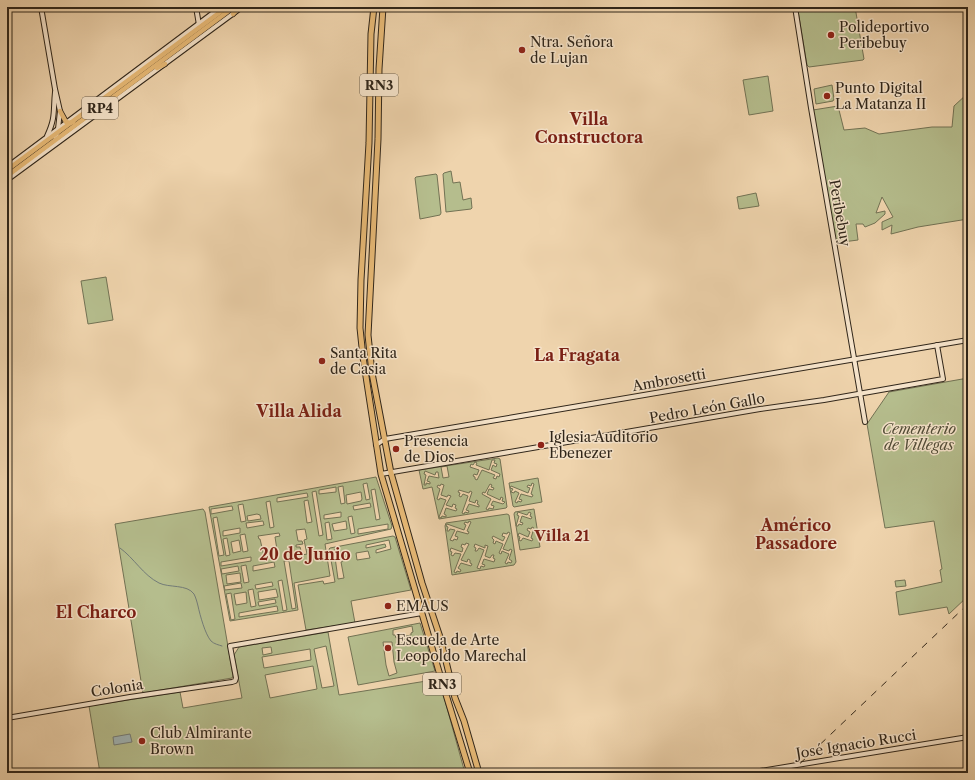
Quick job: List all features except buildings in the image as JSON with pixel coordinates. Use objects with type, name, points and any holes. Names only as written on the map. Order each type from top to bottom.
[{"type":"highway","name":"RN3","points":[[374,7],[371,34],[369,143],[361,280],[360,328],[363,357],[381,474],[470,773]]},
{"type":"highway","name":"RN3","points":[[383,7],[368,334],[374,386],[391,473],[422,583],[450,672],[455,698],[464,721],[479,773]]},
{"type":"highway","points":[[424,621],[434,618]]},
{"type":"main road","name":"RP4","points":[[7,176],[143,75],[227,7]]},
{"type":"main road","name":"RP4","points":[[7,176],[40,146],[56,136],[133,77],[234,7]]},
{"type":"main road","points":[[233,14],[240,7]]},
{"type":"main road","points":[[133,77],[158,55]]},
{"type":"main road","points":[[108,101],[125,93],[143,75],[166,64]]},
{"type":"main road","points":[[60,111],[63,118],[67,122],[70,123],[74,121]]},
{"type":"main road","points":[[40,146],[46,138]]},
{"type":"main road","points":[[440,675],[450,672]]},
{"type":"street","points":[[41,7],[60,111],[55,141]]},
{"type":"street","points":[[196,7],[200,30]]},
{"type":"street","points":[[7,176],[166,64],[221,7]]},
{"type":"street","name":"Peribebuy","points":[[796,7],[811,108],[865,422]]},
{"type":"street","points":[[7,167],[158,55],[200,30],[233,14]]},
{"type":"street","points":[[46,138],[54,118],[55,90]]},
{"type":"street","name":"Ambrosetti","points":[[376,445],[385,438],[968,340]]},
{"type":"street","name":"Pedro León Gallo","points":[[381,474],[942,379],[937,345]]},
{"type":"street","name":"Colonia","points":[[7,718],[130,697],[232,682],[235,681],[236,678],[230,646],[422,613]]},
{"type":"street","name":"José Ignacio Rucci","points":[[748,773],[968,737]]},
{"type":"street","points":[[774,773],[779,768]]},
{"type":"green space","name":"Polideportivo Peribebuy","points":[[808,7],[855,7],[864,59],[809,67],[807,65],[798,11],[808,9]]},
{"type":"green space","points":[[768,76],[773,111],[749,115],[743,80]]},
{"type":"green space","points":[[968,84],[968,219],[918,227],[891,234],[892,225],[882,230],[882,222],[893,217],[882,197],[876,213],[885,211],[885,214],[875,223],[865,227],[863,224],[856,224],[858,240],[835,243],[813,110],[838,106],[844,130],[865,128],[879,134],[932,127],[952,127],[954,106],[967,94],[966,85]]},
{"type":"green space","points":[[832,85],[833,101],[816,104],[814,89]]},
{"type":"green space","points":[[451,171],[453,183],[460,182],[463,200],[471,198],[471,209],[446,212],[443,174]]},
{"type":"green space","points":[[436,174],[441,213],[440,215],[420,219],[415,178]]},
{"type":"green space","points":[[756,193],[759,206],[739,209],[737,197]]},
{"type":"green space","points":[[106,277],[113,320],[88,324],[81,281]]},
{"type":"green space","name":"Cementerio de Villegas","points":[[968,378],[968,596],[949,614],[947,607],[899,615],[896,592],[942,582],[940,570],[942,569],[934,521],[885,528],[867,424],[889,392]]},
{"type":"green space","points":[[498,458],[500,459],[507,507],[439,519],[432,487],[423,489],[419,470]],"holes":[[[492,460],[495,460],[494,463],[497,464],[496,467],[493,465],[491,470],[500,474],[499,477],[497,476],[496,479],[493,478],[495,475],[482,470],[477,480],[473,476],[474,474],[477,475],[479,470],[470,467],[471,464],[473,465],[475,462],[477,463],[476,465],[489,470]],[[447,466],[449,477],[443,478],[441,467]],[[425,471],[435,475],[436,472],[438,472],[439,478],[429,476],[427,481],[430,482],[430,484],[426,483],[426,485],[424,485],[426,475],[424,474]],[[490,484],[492,485],[491,487],[494,488],[493,490],[489,489],[487,494],[500,500],[501,497],[503,498],[502,501],[505,502],[503,504],[493,501],[491,505],[494,506],[493,509],[489,508],[488,510],[486,509],[491,499],[482,494],[483,492],[485,493]],[[438,485],[444,485],[441,495],[447,497],[448,495],[451,496],[446,505],[452,507],[453,504],[456,505],[455,508],[457,509],[456,511],[446,508],[444,514],[446,517],[442,516],[441,518],[439,517],[446,500],[440,498],[439,500],[437,499],[440,489],[437,487]],[[459,490],[469,493],[470,491],[472,492],[469,501],[475,503],[476,500],[478,501],[477,504],[479,507],[469,504],[466,510],[469,511],[468,513],[462,513],[468,496],[463,494],[461,497],[459,496],[460,493],[458,492]]]},
{"type":"green space","points":[[376,477],[392,526],[391,529],[325,544],[330,576],[294,583],[298,610],[230,621],[209,507]],"holes":[[[367,483],[370,499],[366,500],[363,484]],[[343,486],[345,503],[341,504],[338,487]],[[336,487],[336,492],[319,494],[319,490]],[[375,489],[380,519],[376,520],[371,490]],[[316,491],[323,535],[319,536],[312,492]],[[361,492],[361,501],[347,504],[346,495]],[[307,493],[308,497],[277,502],[277,498]],[[308,500],[312,522],[307,523],[304,501]],[[270,501],[274,527],[270,528],[266,502]],[[370,503],[371,507],[354,510],[353,506]],[[243,504],[246,521],[241,522],[238,505]],[[232,506],[233,510],[211,514],[211,509]],[[341,512],[341,517],[324,519],[324,515]],[[257,514],[260,515],[261,519],[248,521],[247,516]],[[352,516],[355,533],[351,534],[348,517]],[[217,517],[224,555],[219,556],[213,518]],[[263,521],[264,525],[247,528],[246,523]],[[346,521],[347,529],[334,531],[332,524]],[[329,522],[332,539],[327,540],[325,523]],[[388,524],[388,529],[358,534],[358,529]],[[240,528],[240,533],[223,536],[223,531]],[[305,529],[307,539],[304,540],[307,554],[302,555],[300,547],[296,547],[296,545],[303,544],[302,541],[298,541],[296,530]],[[279,533],[280,536],[275,537],[278,556],[265,560],[258,536]],[[245,534],[248,551],[243,552],[240,535]],[[227,538],[230,555],[226,556],[223,539]],[[239,540],[241,551],[233,553],[231,542]],[[251,557],[251,561],[221,566],[221,562]],[[284,561],[289,561],[296,608],[292,609]],[[274,562],[275,567],[253,571],[253,566]],[[246,565],[249,582],[244,583],[241,566]],[[238,566],[239,571],[222,574],[221,569]],[[240,573],[241,582],[227,584],[226,575]],[[282,580],[287,610],[283,611],[278,581]],[[272,582],[273,586],[256,589],[255,585]],[[241,583],[242,588],[225,590],[224,586]],[[253,589],[256,606],[251,607],[248,590]],[[276,589],[278,597],[259,600],[258,592]],[[246,592],[247,603],[236,605],[234,594]],[[231,593],[235,619],[231,620],[226,594]],[[275,599],[276,603],[259,606],[258,602]],[[277,606],[278,611],[239,617],[239,613]]]},
{"type":"green space","points":[[538,478],[542,502],[514,507],[513,506],[509,483]],"holes":[[[532,483],[534,484],[531,494],[533,495],[532,497],[521,494],[519,499],[522,500],[521,502],[515,502],[519,493],[515,491],[514,493],[511,492],[513,489],[510,488],[511,486],[528,493],[530,488],[527,487],[528,485],[531,486]]]},
{"type":"green space","points":[[203,509],[205,512],[233,676],[232,678],[143,693],[115,524]]},
{"type":"green space","points":[[534,509],[540,547],[520,550],[516,526],[514,514],[515,512]],"holes":[[[518,512],[527,515],[529,512],[531,513],[530,516],[532,517],[531,519],[522,516],[520,522],[523,523],[522,525],[519,524],[516,526],[519,516],[517,515]],[[532,527],[534,528],[531,538],[533,539],[532,541],[523,538],[521,541],[519,540],[519,533],[528,537],[530,532],[527,530],[528,528],[531,529]]]},
{"type":"green space","points":[[507,514],[509,515],[516,562],[514,565],[452,575],[445,526],[446,523]],"holes":[[[469,521],[471,522],[467,531],[469,532],[468,534],[457,531],[455,536],[458,537],[457,540],[450,540],[455,530],[450,529],[447,531],[447,524],[464,530],[466,525],[464,524],[465,522],[468,523]],[[508,532],[510,533],[503,549],[509,551],[510,549],[512,550],[509,559],[512,561],[511,563],[508,562],[507,564],[505,563],[509,554],[502,551],[501,554],[499,553],[503,544],[496,541],[495,544],[493,543],[494,540],[492,538],[493,536],[503,541],[505,537],[502,536],[503,533],[507,534]],[[466,543],[469,544],[461,560],[467,562],[468,559],[472,564],[471,566],[461,563],[458,568],[461,570],[460,572],[457,571],[456,573],[454,572],[461,554],[455,553],[453,556],[451,555],[452,552],[450,551],[451,548],[462,552],[462,544],[465,545]],[[475,544],[485,548],[485,545],[488,546],[485,556],[490,558],[494,555],[494,562],[484,559],[482,564],[485,565],[484,567],[481,566],[480,569],[477,568],[484,550],[479,548],[475,551],[476,548],[474,547]]]},
{"type":"green space","points":[[393,536],[395,537],[411,590],[351,601],[355,623],[306,630],[298,585],[323,581],[324,584],[335,582],[330,548]],"holes":[[[389,540],[391,549],[376,553],[376,550],[386,547],[385,544],[366,548],[366,545]],[[339,549],[343,561],[341,562],[344,578],[338,579],[334,550]],[[368,551],[370,558],[357,560],[356,553]]]},
{"type":"green space","points":[[905,580],[906,586],[896,587],[895,581]]},
{"type":"green space","points":[[420,623],[435,671],[358,685],[348,637]],"holes":[[[412,626],[413,632],[411,635],[396,638],[395,635],[393,635],[393,630]],[[383,642],[392,642],[394,662],[397,673],[389,676]]]},
{"type":"green space","points":[[328,632],[339,695],[439,679],[465,773],[100,773],[89,706],[180,692],[183,708],[242,698],[234,655],[239,647]],"holes":[[[326,646],[334,686],[322,688],[314,649]],[[271,647],[272,653],[263,655],[262,648]],[[310,649],[311,660],[264,668],[262,657]],[[313,666],[317,689],[270,698],[265,675]]]},
{"type":"shaded area","points":[[130,734],[132,742],[114,745],[113,737]]},
{"type":"waterway","points":[[120,548],[153,580],[163,584],[182,587],[191,591],[194,594],[209,638],[214,643],[222,646]]},
{"type":"railway","points":[[790,773],[968,604]]},
{"type":"place","name":"Polideportivo Peribebuy","points":[[831,35]]},
{"type":"place","name":"Ntra. Señora de Lujan","points":[[522,50]]},
{"type":"place","name":"Punto Digital La Matanza II","points":[[827,96]]},
{"type":"place","name":"Santa Rita de Casia","points":[[322,361]]},
{"type":"place","name":"Iglesia Auditorio Ebenezer","points":[[541,445]]},
{"type":"place","name":"Presencia de Dios","points":[[396,449]]},
{"type":"place","name":"EMAUS","points":[[388,606]]},
{"type":"place","name":"Escuela de Arte Leopoldo Marechal","points":[[388,648]]},
{"type":"place","name":"Club Almirante Brown","points":[[142,741]]},
{"type":"district","name":"Villa Constructora","points":[[589,128]]},
{"type":"district","name":"La Fragata","points":[[577,355]]},
{"type":"district","name":"Villa Alida","points":[[299,411]]},
{"type":"district","name":"Américo Passadore","points":[[796,534]]},
{"type":"district","name":"Villa 21","points":[[562,535]]},
{"type":"district","name":"20 de Junio","points":[[305,554]]},
{"type":"district","name":"El Charco","points":[[96,612]]}]
